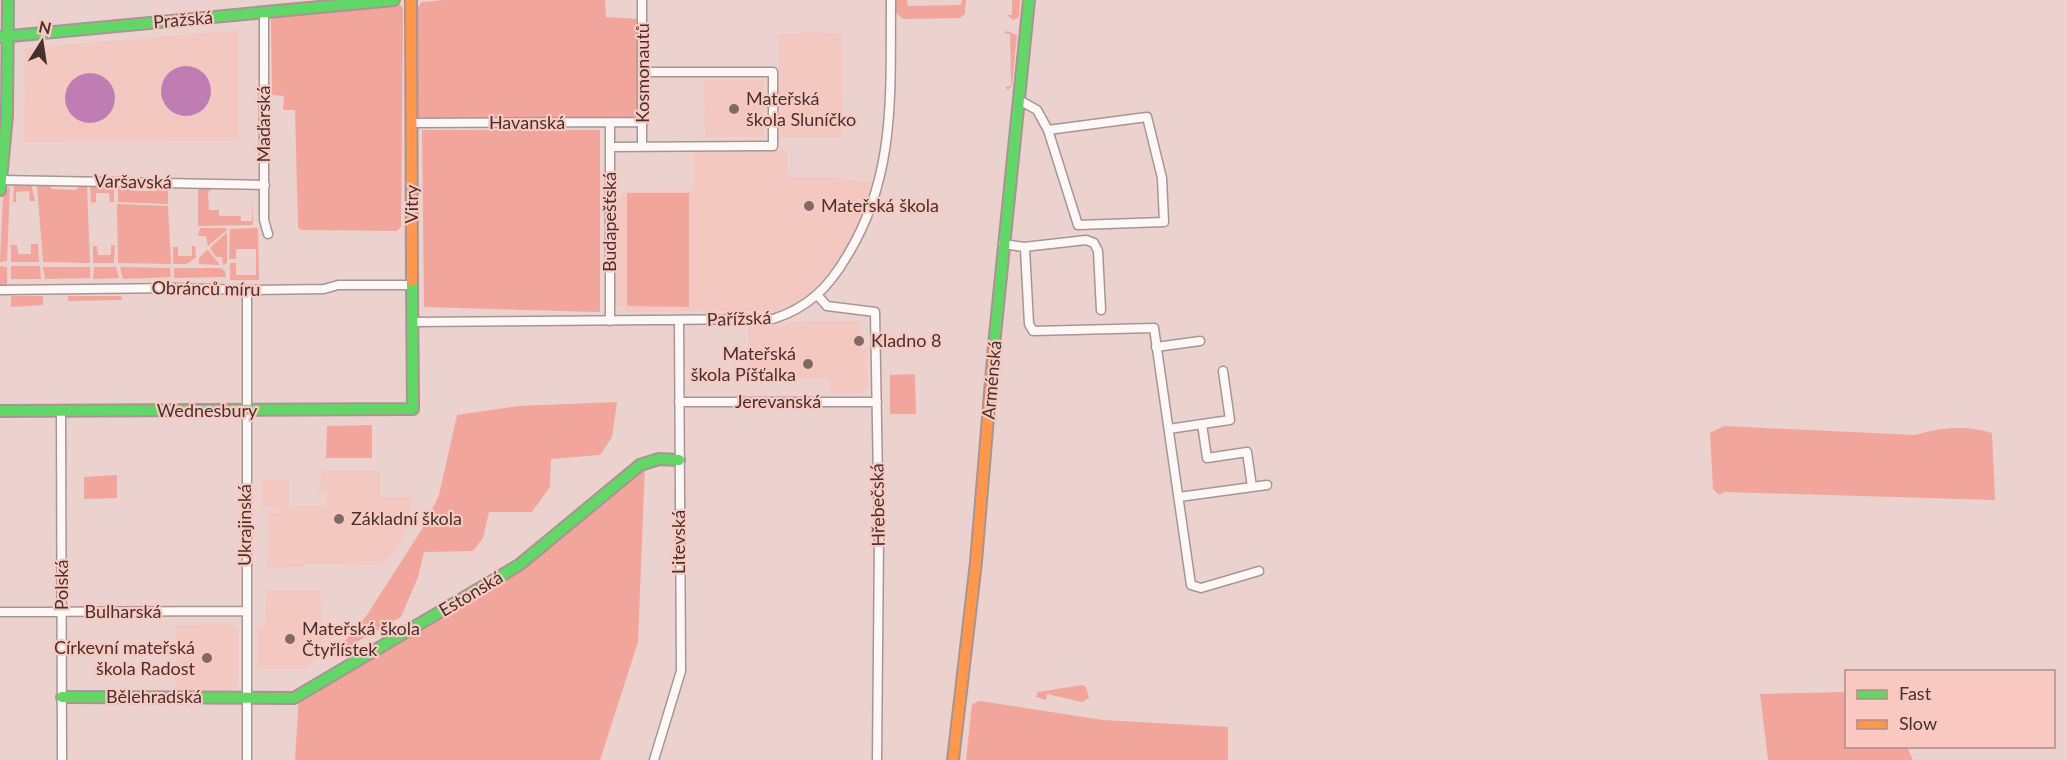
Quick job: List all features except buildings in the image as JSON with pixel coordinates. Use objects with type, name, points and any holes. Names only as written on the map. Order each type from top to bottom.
[{"type":"street","points":[[1,185],[6,115],[4,37],[8,0]]},
{"type":"street","name":"Pražská","points":[[4,37],[394,0]]},
{"type":"street","name":"Vitry","points":[[411,0],[413,409]]},
{"type":"street","name":"Kosmonautů","points":[[642,0],[642,146]]},
{"type":"street","name":"Pařížská","points":[[412,322],[774,320],[794,312],[818,296],[840,268],[864,230],[880,185],[888,145],[891,0]]},
{"type":"street","name":"Arménská","points":[[953,760],[976,562],[1004,244],[1029,0]]},
{"type":"street","name":"Maďarská","points":[[264,13],[264,220],[268,234]]},
{"type":"street","points":[[610,147],[772,146],[773,72],[643,72]]},
{"type":"street","points":[[1019,100],[1037,110],[1048,130],[1078,225],[1164,222],[1162,178],[1147,117],[1048,130]]},
{"type":"street","name":"Havanská","points":[[412,123],[643,122]]},
{"type":"street","name":"Budapešťská","points":[[610,123],[610,321]]},
{"type":"street","name":"Varšavská","points":[[1,185],[265,185]]},
{"type":"street","points":[[1004,244],[1024,247],[1086,240],[1094,243],[1098,251],[1101,310]]},
{"type":"street","points":[[1024,247],[1029,324],[1033,331],[1154,328],[1191,585],[1201,588],[1259,571]]},
{"type":"street","name":"Obránců míru","points":[[0,290],[176,288],[246,290],[412,285]]},
{"type":"street","name":"Ukrajinská","points":[[246,290],[247,760]]},
{"type":"street","name":"Hřebečská","points":[[818,296],[827,306],[875,312],[877,760]]},
{"type":"street","name":"Litevská","points":[[654,760],[681,670],[679,320]]},
{"type":"street","points":[[1156,347],[1200,341]]},
{"type":"street","points":[[1168,429],[1230,420],[1223,371]]},
{"type":"street","name":"Jerevanská","points":[[679,402],[877,402]]},
{"type":"street","name":"Wednesbury","points":[[0,411],[413,409]]},
{"type":"street","name":"Polská","points":[[61,411],[62,760]]},
{"type":"street","points":[[1202,424],[1207,458],[1247,452],[1252,487]]},
{"type":"street","name":"Estonská","points":[[247,697],[294,698],[519,565],[640,465],[659,459],[679,460]]},
{"type":"street","points":[[1179,497],[1267,485]]},
{"type":"street","name":"Bulharská","points":[[0,612],[245,611]]},
{"type":"street","name":"Bělehradská","points":[[62,698],[247,697]]},
{"type":"shaded area","points":[[605,0],[606,17],[639,19],[641,115],[637,119],[420,120],[416,115],[416,9],[422,2]]},
{"type":"shaded area","points":[[896,0],[907,0],[908,6],[961,5],[962,0],[966,0],[965,14],[960,18],[903,19],[895,12]]},
{"type":"shaded area","points":[[1012,0],[1020,0],[1019,17],[1013,20],[1007,15],[1012,15]]},
{"type":"shaded area","points":[[402,6],[403,12],[401,227],[397,231],[301,230],[298,227],[295,110],[283,110],[284,96],[272,95],[271,19],[276,15]]},
{"type":"shaded area","points":[[239,30],[239,141],[24,142],[25,48]]},
{"type":"shaded area","points":[[802,31],[842,34],[843,138],[779,138],[779,34],[802,34]]},
{"type":"shaded area","points":[[1007,31],[1017,35],[1012,86],[1008,90],[1005,87],[1011,86],[1010,34],[1004,33]]},
{"type":"shaded area","points":[[186,66],[195,68],[206,77],[211,91],[209,100],[200,111],[186,116],[177,114],[166,105],[161,91],[163,82],[172,71]]},
{"type":"shaded area","points":[[90,73],[99,75],[110,84],[115,98],[113,107],[104,118],[90,123],[81,121],[70,112],[65,98],[67,89],[76,78]]},
{"type":"shaded area","name":"Mateřská škola Sluníčko","points":[[704,80],[764,80],[764,137],[705,137]]},
{"type":"shaded area","points":[[422,130],[600,130],[600,312],[424,307]]},
{"type":"shaded area","points":[[693,150],[787,150],[788,177],[839,177],[839,179],[876,182],[866,213],[842,258],[803,301],[783,311],[625,312],[624,307],[615,307],[615,197],[622,197],[622,192],[693,191]]},
{"type":"shaded area","points":[[14,184],[34,184],[32,187],[35,201],[30,201],[29,191],[16,192],[16,202],[13,202]]},
{"type":"shaded area","points":[[10,185],[7,261],[0,262],[3,197]]},
{"type":"shaded area","points":[[48,185],[52,189],[75,190],[81,185],[87,185],[90,263],[43,262],[37,186]]},
{"type":"shaded area","points":[[90,185],[114,186],[114,202],[110,202],[109,193],[96,193],[96,202],[91,203]]},
{"type":"shaded area","points":[[118,186],[125,188],[127,186],[132,191],[156,191],[161,187],[168,187],[168,204],[118,202]]},
{"type":"shaded area","points":[[198,187],[214,188],[208,192],[209,210],[219,210],[219,216],[241,216],[241,221],[252,221],[253,197],[253,225],[198,226]]},
{"type":"shaded area","points":[[627,193],[689,193],[689,307],[627,306]]},
{"type":"shaded area","points":[[117,204],[168,206],[171,264],[118,263]]},
{"type":"shaded area","points":[[200,228],[225,228],[227,230],[208,246],[206,236],[198,236]]},
{"type":"shaded area","points":[[258,228],[259,280],[230,280],[230,263],[236,263],[236,275],[256,275],[256,249],[236,249],[236,259],[229,259],[230,229]]},
{"type":"shaded area","points":[[227,232],[227,263],[223,265],[222,257],[216,257],[210,248]]},
{"type":"shaded area","points":[[31,244],[38,244],[39,262],[11,262],[11,245],[17,245],[18,254],[31,254]]},
{"type":"shaded area","points":[[111,245],[115,245],[114,263],[93,263],[93,246],[97,246],[98,255],[111,255]]},
{"type":"shaded area","points":[[192,246],[195,246],[196,257],[187,264],[173,264],[173,247],[178,247],[178,256],[192,256]]},
{"type":"shaded area","points":[[207,250],[220,265],[199,264],[199,258]]},
{"type":"shaded area","points":[[0,266],[7,267],[7,288],[0,286]]},
{"type":"shaded area","points":[[11,266],[40,266],[41,279],[11,279]]},
{"type":"shaded area","points":[[43,267],[90,267],[90,278],[45,279]]},
{"type":"shaded area","points":[[94,267],[116,267],[119,278],[93,279]]},
{"type":"shaded area","points":[[120,267],[170,268],[171,277],[123,279]]},
{"type":"shaded area","points":[[174,268],[221,268],[225,271],[226,277],[174,278]]},
{"type":"shaded area","points":[[11,296],[43,296],[43,305],[11,307]]},
{"type":"shaded area","points":[[68,296],[121,296],[123,300],[68,301]]},
{"type":"shaded area","name":"Mateřská škola Píšťalka","points":[[861,321],[861,349],[867,349],[868,388],[860,394],[829,394],[829,379],[750,379],[748,326],[783,326],[783,323]]},
{"type":"shaded area","points":[[915,374],[916,414],[890,414],[890,375]]},
{"type":"shaded area","points":[[617,402],[612,437],[600,455],[551,459],[550,487],[532,512],[489,512],[483,538],[473,551],[424,552],[418,577],[401,617],[332,656],[367,615],[424,526],[439,495],[457,415],[519,406]]},
{"type":"shaded area","points":[[372,425],[372,458],[326,458],[327,426]]},
{"type":"shaded area","points":[[1724,426],[1915,435],[1944,429],[1982,430],[1992,433],[1995,500],[1724,492],[1719,495],[1713,489],[1710,433]]},
{"type":"shaded area","points":[[645,465],[638,642],[600,760],[295,760],[299,695],[455,608]]},
{"type":"shaded area","name":"Základní škola","points":[[321,470],[380,470],[380,497],[413,497],[404,536],[385,562],[376,565],[305,564],[304,567],[267,568],[268,512],[279,513],[279,507],[261,507],[261,480],[289,480],[289,506],[326,506],[326,493],[319,493]]},
{"type":"shaded area","points":[[117,475],[117,498],[84,499],[84,477]]},
{"type":"shaded area","name":"Mateřská škola Čtyřlístek","points":[[267,590],[320,590],[323,652],[305,669],[257,669],[257,626],[264,626]]},
{"type":"shaded area","name":"Církevní mateřská škola Radost","points":[[231,624],[238,631],[238,686],[231,693],[176,693],[176,625]]},
{"type":"shaded area","points":[[1082,685],[1086,687],[1089,698],[1082,702],[1047,694],[1046,700],[1036,697],[1038,692]]},
{"type":"shaded area","points":[[1845,692],[1845,748],[1907,748],[1913,760],[1768,760],[1760,694]]},
{"type":"shaded area","points":[[980,701],[1103,720],[1228,727],[1228,760],[966,760],[972,704]]},
{"type":"traffic: fast","points":[[0,190],[7,115],[8,0]]},
{"type":"traffic: fast","points":[[0,37],[394,0]]},
{"type":"traffic: fast","points":[[994,345],[1029,0]]},
{"type":"traffic: fast","points":[[0,411],[413,409],[412,281]]},
{"type":"traffic: fast","points":[[62,697],[294,698],[519,565],[640,465],[659,459],[679,460]]},
{"type":"traffic: slow","points":[[411,0],[412,281]]},
{"type":"traffic: slow","points":[[953,760],[976,562],[994,345]]},
{"type":"place","name":"Mateřská škola Sluníčko","points":[[734,109]]},
{"type":"place","name":"Mateřská škola","points":[[809,206]]},
{"type":"place","name":"Kladno 8","points":[[859,341]]},
{"type":"place","name":"Mateřská škola Píšťalka","points":[[808,364]]},
{"type":"place","name":"Základní škola","points":[[339,519]]},
{"type":"place","name":"Mateřská škola Čtyřlístek","points":[[290,639]]},
{"type":"place","name":"Církevní mateřská škola Radost","points":[[207,658]]}]
